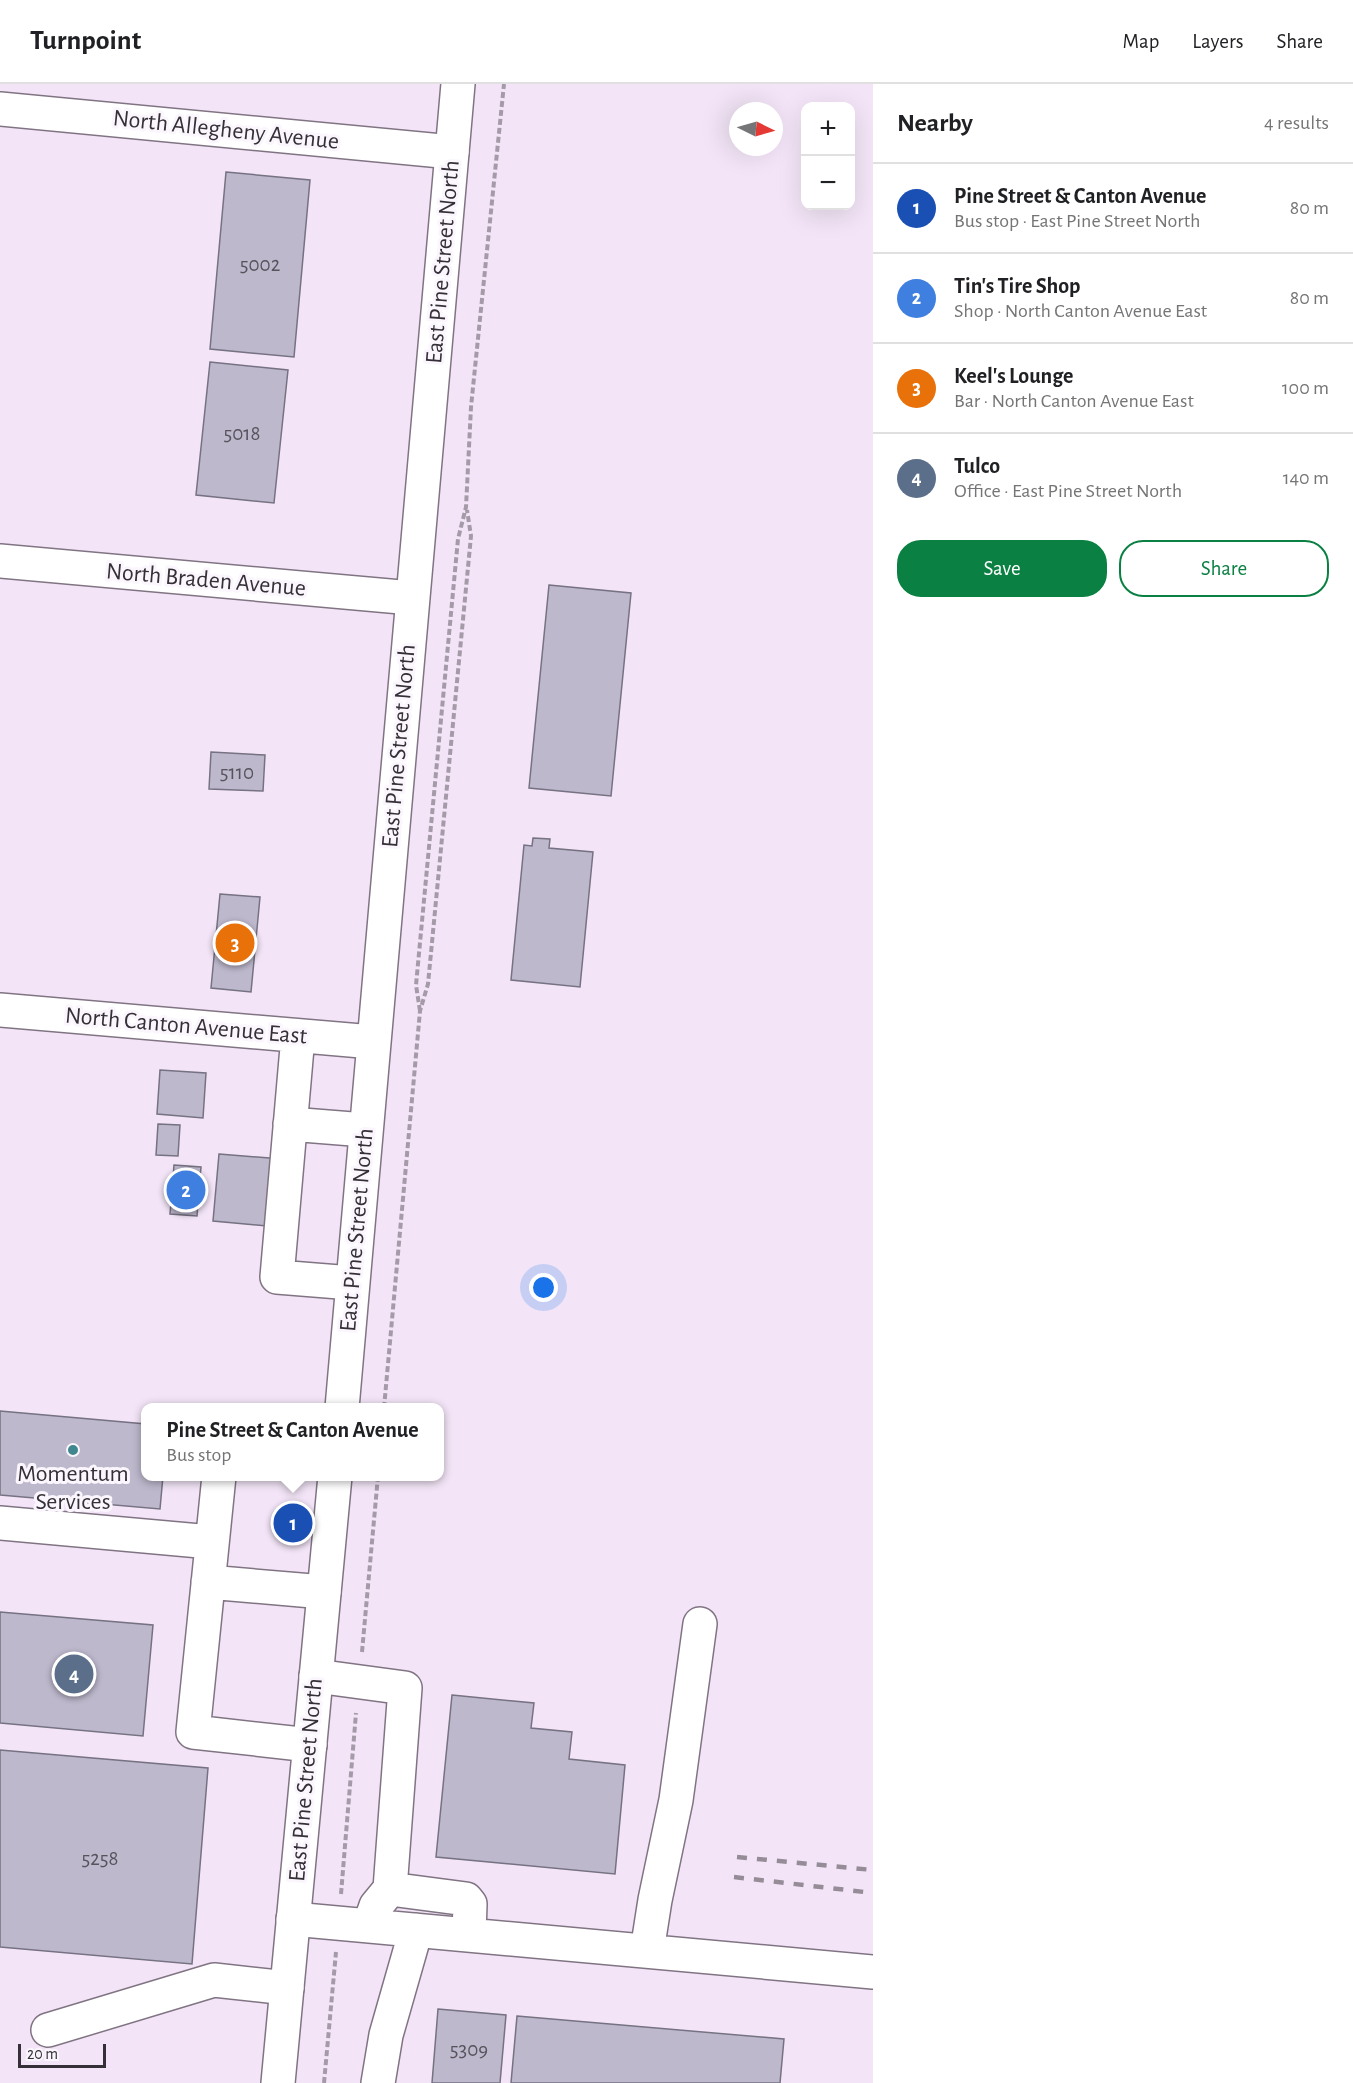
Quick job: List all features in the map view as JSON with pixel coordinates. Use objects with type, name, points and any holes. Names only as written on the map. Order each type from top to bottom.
[{"type":"main road","name":"East Pine Street North","points":[[342,1403],[458,84]]},
{"type":"main road","name":"North Allegheny Avenue","points":[[0,109],[452,152]]},
{"type":"main road","name":"North Braden Avenue","points":[[0,561],[412,598]]},
{"type":"main road","name":"North Canton Avenue East","points":[[0,1010],[373,1042]]},
{"type":"main road","points":[[298,1036],[277,1277],[352,1283]]},
{"type":"main road","points":[[290,1124],[365,1130]]},
{"type":"main road","points":[[218,1481],[193,1732],[310,1745]]},
{"type":"main road","name":"East Pine Street North","points":[[278,2083],[335,1481]]},
{"type":"main road","points":[[0,1523],[212,1542]]},
{"type":"main road","points":[[208,1582],[324,1592]]},
{"type":"main road","points":[[647,1951],[676,1800],[700,1624]]},
{"type":"main road","points":[[316,1676],[405,1688],[390,1889],[376,1906],[354,1925]]},
{"type":"main road","points":[[390,1889],[466,1899],[470,1904],[469,1935]]},
{"type":"main road","points":[[293,1919],[873,1972]]},
{"type":"main road","points":[[378,2083],[386,2035],[416,1930]]},
{"type":"main road","points":[[48,2030],[214,1980],[286,1988]]},
{"type":"path","name":"East Pine Street North","points":[[420,1011],[416,985],[458,539],[466,507],[471,406],[504,84]]},
{"type":"path","name":"East Pine Street North","points":[[384,1403],[420,1011],[428,984],[471,536],[466,507]]},
{"type":"path","name":"East Pine Street North","points":[[324,2083],[354,1925],[359,1682],[378,1481]]},
{"type":"building","points":[[226,172],[310,180],[294,357],[210,349]]},
{"type":"building","points":[[210,362],[288,370],[274,503],[196,495]]},
{"type":"building","points":[[549,585],[631,593],[611,796],[529,788]]},
{"type":"building","points":[[211,752],[265,755],[263,791],[209,789]]},
{"type":"building","points":[[533,838],[550,839],[549,848],[593,852],[580,987],[511,980],[524,845],[532,846]]},
{"type":"building","points":[[220,894],[260,897],[251,992],[211,988]]},
{"type":"building","points":[[160,1070],[206,1073],[203,1118],[157,1114]]},
{"type":"building","points":[[158,1124],[180,1125],[178,1156],[156,1155]]},
{"type":"building","points":[[219,1154],[282,1159],[277,1227],[213,1221]]},
{"type":"building","points":[[174,1165],[201,1167],[197,1216],[170,1214]]},
{"type":"building","name":"Momentum Services","points":[[0,1411],[141,1424],[141,1481],[163,1481],[160,1509],[0,1495]]},
{"type":"building","points":[[0,1612],[153,1625],[143,1736],[0,1723]]},
{"type":"building","points":[[452,1695],[534,1703],[531,1728],[572,1732],[569,1759],[625,1765],[615,1874],[436,1857]]},
{"type":"building","points":[[0,1750],[208,1768],[192,1964],[0,1947]]},
{"type":"building","points":[[438,2009],[506,2015],[500,2083],[432,2083]]},
{"type":"building","points":[[517,2016],[784,2039],[780,2083],[511,2083]]},
{"type":"railway","points":[[737,1857],[873,1870]]},
{"type":"railway","points":[[734,1877],[873,1893]]},
{"type":"place","name":"Keel's Lounge","points":[[235,943]]},
{"type":"place","name":"Tin's Tire Shop","points":[[186,1190]]},
{"type":"place","name":"Momentum Services","points":[[73,1450]]},
{"type":"place","name":"Pine Street & Canton Avenue","points":[[293,1523]]},
{"type":"place","name":"Tulco","points":[[74,1674]]}]
